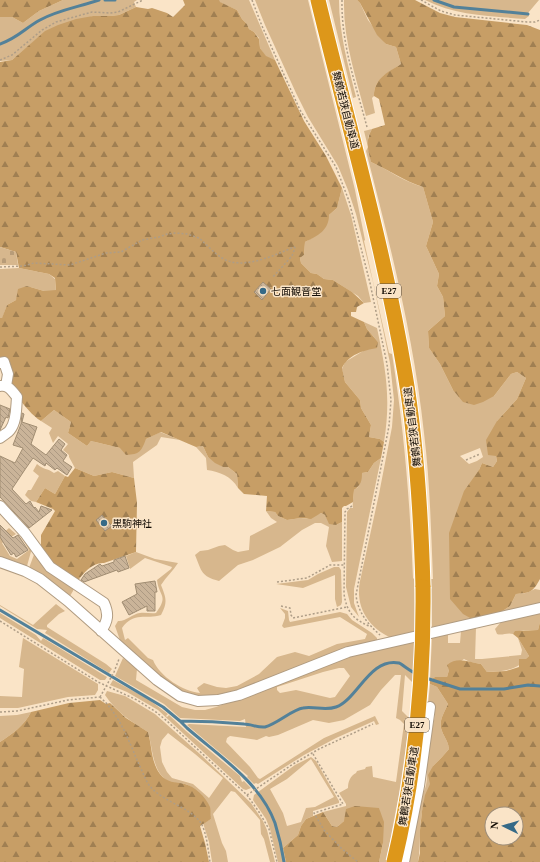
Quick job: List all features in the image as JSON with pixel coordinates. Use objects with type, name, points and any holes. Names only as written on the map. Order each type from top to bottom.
[{"type":"highway","name":"舞鶴若狭自動車道","points":[[318,0],[370,206],[390,299],[405,375],[418,476],[423,587],[423,651],[421,693],[408,796],[394,862]]},
{"type":"street","points":[[0,362],[4,362],[8,374],[3,386],[17,397],[15,415],[10,430],[0,438]]},
{"type":"street","points":[[0,506],[25,533],[50,567],[104,603],[108,617],[101,631]]},
{"type":"street","points":[[0,562],[25,571],[40,579],[171,692],[189,699],[208,701],[238,695],[348,652],[540,608]]},
{"type":"street","points":[[404,862],[419,786],[430,707]]},
{"type":"path","points":[[0,60],[12,55],[42,30],[56,22],[92,12],[118,12],[143,0]]},
{"type":"path","points":[[252,0],[262,26],[300,110],[336,167],[346,191],[363,253],[387,364],[391,400],[390,426],[356,595],[358,608],[369,626]]},
{"type":"path","points":[[342,0],[341,14],[345,41],[367,127]]},
{"type":"path","points":[[421,0],[441,11],[455,15],[527,22],[535,22],[540,20]]},
{"type":"path","points":[[0,267],[23,266],[34,263],[70,265],[106,253],[122,252],[142,240],[176,233],[199,238],[223,258],[231,261],[253,262],[266,259],[294,247],[292,256],[272,278]]},
{"type":"path","points":[[466,460],[480,454]]},
{"type":"path","points":[[352,506],[347,508],[345,512],[344,594],[347,607],[355,618],[369,626],[383,638],[386,643]]},
{"type":"path","points":[[277,582],[307,578],[330,565],[344,564]]},
{"type":"path","points":[[281,606],[290,608],[293,618],[347,607]]},
{"type":"path","points":[[0,621],[105,686],[126,694],[156,712],[247,795],[269,829],[277,862]]},
{"type":"path","points":[[100,697],[114,672],[121,650]]},
{"type":"path","points":[[0,712],[17,711],[68,700],[100,697],[110,705],[134,752],[145,778],[151,787],[166,799],[184,809],[200,822],[205,837],[210,862]]},
{"type":"path","points":[[247,795],[293,764],[373,724]]},
{"type":"path","points":[[313,754],[343,804],[314,813],[324,830],[342,849],[358,862]]},
{"type":"green space","points":[[0,0],[63,0],[39,11],[23,23],[12,17],[0,17]]},
{"type":"green space","points":[[63,0],[137,0],[134,2],[136,7],[119,15],[93,16],[39,37],[12,60],[0,61],[0,17],[12,17],[23,23],[39,11]]},
{"type":"green space","points":[[183,0],[219,0],[220,2],[237,10],[249,29],[254,32],[259,39],[260,48],[266,56],[275,60],[304,121],[326,156],[342,188],[337,208],[329,215],[329,220],[325,229],[318,235],[305,242],[304,255],[300,258],[301,263],[311,273],[317,274],[324,279],[333,280],[352,292],[364,303],[357,307],[356,312],[351,312],[351,316],[364,322],[367,329],[378,342],[377,348],[352,356],[342,368],[345,382],[360,400],[361,408],[371,425],[369,437],[380,439],[384,442],[381,458],[374,463],[368,472],[362,473],[361,483],[354,490],[353,502],[342,508],[342,522],[336,525],[329,524],[325,515],[321,513],[311,519],[301,518],[287,520],[278,516],[275,512],[266,511],[267,496],[244,494],[238,488],[237,474],[228,467],[223,467],[215,463],[208,457],[203,446],[196,447],[161,432],[146,439],[141,450],[134,454],[126,455],[120,448],[91,441],[87,446],[68,433],[71,422],[54,410],[41,421],[35,416],[22,403],[16,394],[6,377],[0,361],[0,318],[2,318],[7,305],[16,300],[18,289],[27,286],[44,291],[56,290],[55,278],[49,274],[19,268],[16,252],[0,247],[0,62],[12,60],[45,31],[58,25],[76,19],[93,16],[119,15],[136,7],[148,9],[152,8],[167,13],[173,17],[185,5]]},
{"type":"green space","points":[[219,0],[249,0],[275,60],[266,57],[260,48],[259,38],[249,29],[237,10],[219,2]]},
{"type":"green space","points":[[255,0],[308,0],[355,190],[364,241],[389,353],[392,354],[400,410],[408,493],[414,579],[415,631],[391,638],[376,628],[365,615],[362,608],[359,590],[392,427],[394,400],[390,363],[373,282],[356,214],[338,166],[308,117],[296,93]]},
{"type":"green space","points":[[329,0],[339,0],[342,37],[356,97],[353,98]]},
{"type":"green space","points":[[344,0],[357,0],[360,3],[368,20],[386,44],[396,47],[401,64],[382,77],[376,85],[374,96],[372,98],[375,113],[366,116],[354,73],[348,44],[344,15]]},
{"type":"green space","points":[[357,0],[415,0],[440,13],[455,17],[527,25],[540,30],[540,579],[531,591],[516,594],[510,606],[501,612],[472,619],[463,614],[450,599],[449,533],[464,491],[479,470],[482,463],[493,467],[497,461],[496,456],[488,455],[486,440],[497,421],[517,399],[526,378],[517,372],[511,374],[494,396],[474,405],[463,402],[453,390],[440,364],[429,348],[428,331],[445,316],[443,297],[437,286],[439,274],[426,246],[433,222],[423,187],[409,182],[371,162],[368,145],[368,137],[372,129],[385,125],[379,99],[374,96],[376,85],[386,73],[401,64],[396,47],[386,44],[377,35]]},
{"type":"green space","points":[[425,0],[539,0],[528,13],[529,16],[525,19],[461,12]]},
{"type":"green space","points":[[372,129],[368,137],[371,162],[409,182],[423,187],[433,222],[426,246],[439,274],[437,286],[443,297],[445,316],[428,331],[429,348],[440,364],[453,390],[494,396],[511,374],[517,372],[526,378],[517,399],[497,421],[497,461],[493,467],[482,463],[479,470],[472,619],[432,627],[431,579],[433,579],[430,506],[428,470],[420,397],[408,327],[384,221],[366,151],[368,147],[364,131]],"holes":[[[480,448],[483,457],[469,464],[460,456]]]},
{"type":"green space","points":[[342,188],[351,215],[371,302],[364,303],[358,296],[333,280],[324,279],[317,274],[311,273],[301,263],[300,258],[304,255],[305,242],[312,238],[329,215],[337,208]]},
{"type":"green space","points":[[0,247],[16,252],[18,265],[0,265]]},
{"type":"green space","points":[[19,268],[49,274],[55,279],[56,291],[44,291],[27,286],[16,300],[7,305],[2,319],[0,318],[0,269]]},
{"type":"green space","points":[[364,322],[377,328],[383,357],[387,398],[384,442],[380,439],[369,437],[371,425],[361,408],[360,400],[345,382],[342,369],[345,362],[378,342],[367,329]]},
{"type":"green space","points":[[54,410],[71,422],[68,433],[87,446],[91,441],[120,448],[146,439],[160,432],[180,440],[161,437],[157,445],[133,462],[134,478],[112,472],[94,476],[75,468],[69,455],[63,450],[68,444],[58,436],[53,443],[49,433],[52,428],[41,421]]},
{"type":"green space","points":[[203,446],[208,457],[223,467],[228,467],[237,474],[238,488],[232,480],[225,475],[207,470],[206,458],[196,447]]},
{"type":"green space","points":[[381,458],[354,589],[354,603],[359,617],[351,607],[346,587],[347,512],[350,508],[353,508],[354,490],[358,487],[362,473],[368,472],[374,463]]},
{"type":"green space","points":[[37,464],[54,473],[58,471],[65,476],[55,494],[45,488],[36,502],[31,501],[25,495],[28,490],[31,490],[39,476],[33,471]]},
{"type":"green space","points":[[75,468],[94,476],[112,472],[134,478],[137,503],[136,552],[92,566],[77,582],[60,571],[41,549],[41,535],[55,511],[36,502],[45,488],[55,494],[65,476],[68,477]]},
{"type":"green space","points":[[266,511],[275,512],[278,516],[287,520],[301,518],[307,519],[321,513],[336,525],[342,522],[342,561],[332,562],[326,546],[329,527],[321,523],[315,523],[302,530],[280,547],[253,560],[238,565],[219,581],[205,575],[195,555],[200,551],[225,545],[238,552],[249,550],[250,536],[277,522],[271,518]]},
{"type":"green space","points":[[9,528],[16,534],[2,543],[10,556],[17,559],[29,550],[18,531],[32,548],[27,566],[0,557],[0,536]]},
{"type":"green space","points":[[35,552],[74,587],[70,596],[42,574],[29,568]]},
{"type":"green space","points":[[136,552],[155,559],[178,563],[161,585],[166,600],[165,607],[161,615],[140,617],[131,620],[122,628],[125,640],[128,638],[148,658],[153,660],[156,666],[166,677],[193,692],[200,693],[197,688],[204,683],[226,688],[237,686],[259,674],[277,657],[295,652],[309,656],[337,644],[365,639],[367,634],[340,617],[284,628],[282,626],[285,614],[280,608],[288,611],[290,622],[340,612],[347,614],[352,620],[372,633],[377,638],[377,641],[347,648],[237,690],[208,697],[189,695],[172,687],[121,643],[115,626],[118,621],[140,613],[156,613],[163,599],[157,580],[172,567],[145,558],[130,569],[126,556]]},
{"type":"green space","points":[[334,567],[339,567],[341,570],[342,602],[341,605],[337,607],[335,599],[335,575],[303,588],[276,584],[308,580]]},
{"type":"green space","points":[[535,589],[540,590],[540,603],[501,612],[510,606],[516,594],[526,593]]},
{"type":"green space","points":[[56,604],[65,611],[59,614],[47,625],[47,627],[106,664],[112,669],[109,673],[45,633],[47,630],[37,629],[0,606],[33,625]]},
{"type":"green space","points":[[0,613],[36,635],[41,641],[43,638],[107,677],[105,680],[100,680],[0,618]]},
{"type":"green space","points":[[540,613],[538,630],[521,631],[513,634],[497,634],[495,629],[501,622]]},
{"type":"green space","points":[[540,622],[540,862],[418,862],[420,853],[422,811],[425,795],[430,784],[428,775],[433,766],[449,749],[441,725],[448,704],[437,687],[430,684],[430,680],[435,677],[447,677],[449,670],[447,665],[451,662],[459,660],[481,664],[487,672],[506,671],[519,667],[519,659],[526,659],[529,656],[518,638],[513,634],[515,631],[538,630]]},
{"type":"green space","points":[[476,627],[475,659],[521,655],[522,650],[518,638],[529,656],[520,665],[510,669],[487,672],[481,664],[464,659],[449,670],[447,677],[435,677],[430,680],[432,636],[446,633],[448,635],[448,643],[460,643],[461,631]]},
{"type":"green space","points":[[23,638],[98,684],[98,690],[95,695],[68,697],[18,708],[0,708],[0,696],[22,697],[24,669],[19,667]]},
{"type":"green space","points":[[415,640],[413,683],[405,675],[402,711],[410,719],[399,794],[386,862],[379,862],[383,843],[379,808],[367,808],[344,821],[337,827],[332,826],[323,812],[346,806],[339,793],[348,788],[350,779],[357,771],[365,769],[366,767],[372,766],[373,777],[396,782],[404,724],[396,718],[401,675],[395,675],[370,705],[344,720],[329,723],[313,720],[278,735],[269,737],[266,736],[257,740],[230,736],[227,738],[226,742],[260,779],[324,738],[375,716],[379,724],[376,725],[374,721],[336,738],[304,755],[258,784],[254,784],[247,777],[248,776],[187,725],[246,727],[245,719],[240,721],[180,718],[164,704],[115,676],[123,658],[137,669],[136,680],[182,707],[195,710],[205,710],[242,698],[351,655]],"holes":[[[344,668],[350,676],[335,697],[330,698],[296,690],[280,693],[277,690],[277,687],[323,672]]]},
{"type":"green space","points":[[113,680],[148,699],[168,714],[166,716],[167,717],[169,715],[240,776],[242,782],[244,781],[251,788],[246,790],[243,789],[158,710],[127,692],[110,685]]},
{"type":"green space","points":[[430,684],[437,687],[448,704],[441,725],[449,749],[433,766],[431,783],[422,812],[418,862],[406,862],[418,800],[423,794],[427,781],[426,755],[434,722],[435,711],[435,705],[428,704]]},
{"type":"green space","points":[[107,691],[125,696],[155,714],[201,755],[251,803],[267,830],[275,862],[270,862],[264,839],[261,834],[260,820],[235,792],[231,791],[213,814],[226,851],[228,862],[212,862],[209,842],[203,823],[211,819],[193,789],[189,785],[170,782],[164,778],[156,767],[148,732],[119,712],[105,695]],"holes":[[[168,733],[223,778],[209,798],[193,784],[172,778],[167,772],[162,762],[160,747],[162,740]]]},
{"type":"green space","points":[[100,700],[106,704],[110,703],[126,718],[148,732],[155,764],[163,777],[168,781],[185,784],[192,787],[206,799],[210,807],[211,819],[200,826],[209,862],[0,862],[0,742],[22,725],[31,712],[69,703]]},
{"type":"green space","points":[[31,712],[22,725],[0,742],[0,716]]},
{"type":"green space","points":[[311,757],[316,761],[339,803],[313,811],[313,816],[306,819],[301,826],[298,835],[283,848],[286,862],[278,862],[266,819],[253,800],[254,795],[295,765]],"holes":[[[311,759],[334,797],[315,807],[306,808],[301,822],[287,826],[283,813],[270,789],[287,779]]]},
{"type":"green space","points":[[355,806],[379,808],[384,822],[383,843],[379,862],[286,862],[283,848],[298,835],[301,826],[306,819],[323,812],[332,826],[337,827],[344,821],[346,809]]},
{"type":"building","name":"七面観音堂","points":[[263,282],[271,289],[262,300],[254,292]]},
{"type":"building","points":[[0,405],[10,409],[8,418],[6,417],[0,430]]},
{"type":"building","points":[[22,413],[24,414],[22,422],[37,427],[31,444],[46,455],[59,439],[65,444],[61,450],[67,455],[63,461],[72,467],[67,475],[57,468],[55,470],[46,463],[45,466],[33,458],[12,489],[26,504],[30,501],[34,508],[35,507],[39,512],[41,506],[52,510],[29,528],[0,497],[0,456],[15,463],[23,448],[13,445],[21,424]]},
{"type":"building","name":"黒駒神社","points":[[102,515],[112,526],[105,531],[96,520]]},
{"type":"building","points":[[0,525],[13,538],[18,535],[28,550],[16,557],[14,553],[11,555],[0,537]]},
{"type":"building","points":[[125,556],[129,568],[118,572],[117,570],[84,582],[81,580],[85,574],[100,564],[102,566]]},
{"type":"building","points":[[155,581],[157,592],[155,592],[155,611],[147,611],[147,606],[129,615],[122,602],[137,594],[135,584]]},
{"type":"waterway","points":[[0,44],[12,39],[35,23],[47,17],[61,11],[99,0]]},
{"type":"waterway","points":[[105,0],[115,0]]},
{"type":"waterway","points":[[434,0],[454,7],[528,14]]},
{"type":"waterway","points":[[0,610],[163,707],[225,760],[249,782],[268,808],[275,823],[284,862]]},
{"type":"waterway","points":[[180,721],[247,724],[265,727],[299,709],[328,709],[344,703],[364,680],[380,666],[389,663],[399,663],[417,674]]},
{"type":"waterway","points":[[426,678],[460,689],[504,689],[528,685],[540,686]]},
{"type":"place","name":"七面観音堂","points":[[263,291]]},
{"type":"place","name":"黒駒神社","points":[[104,523]]}]
